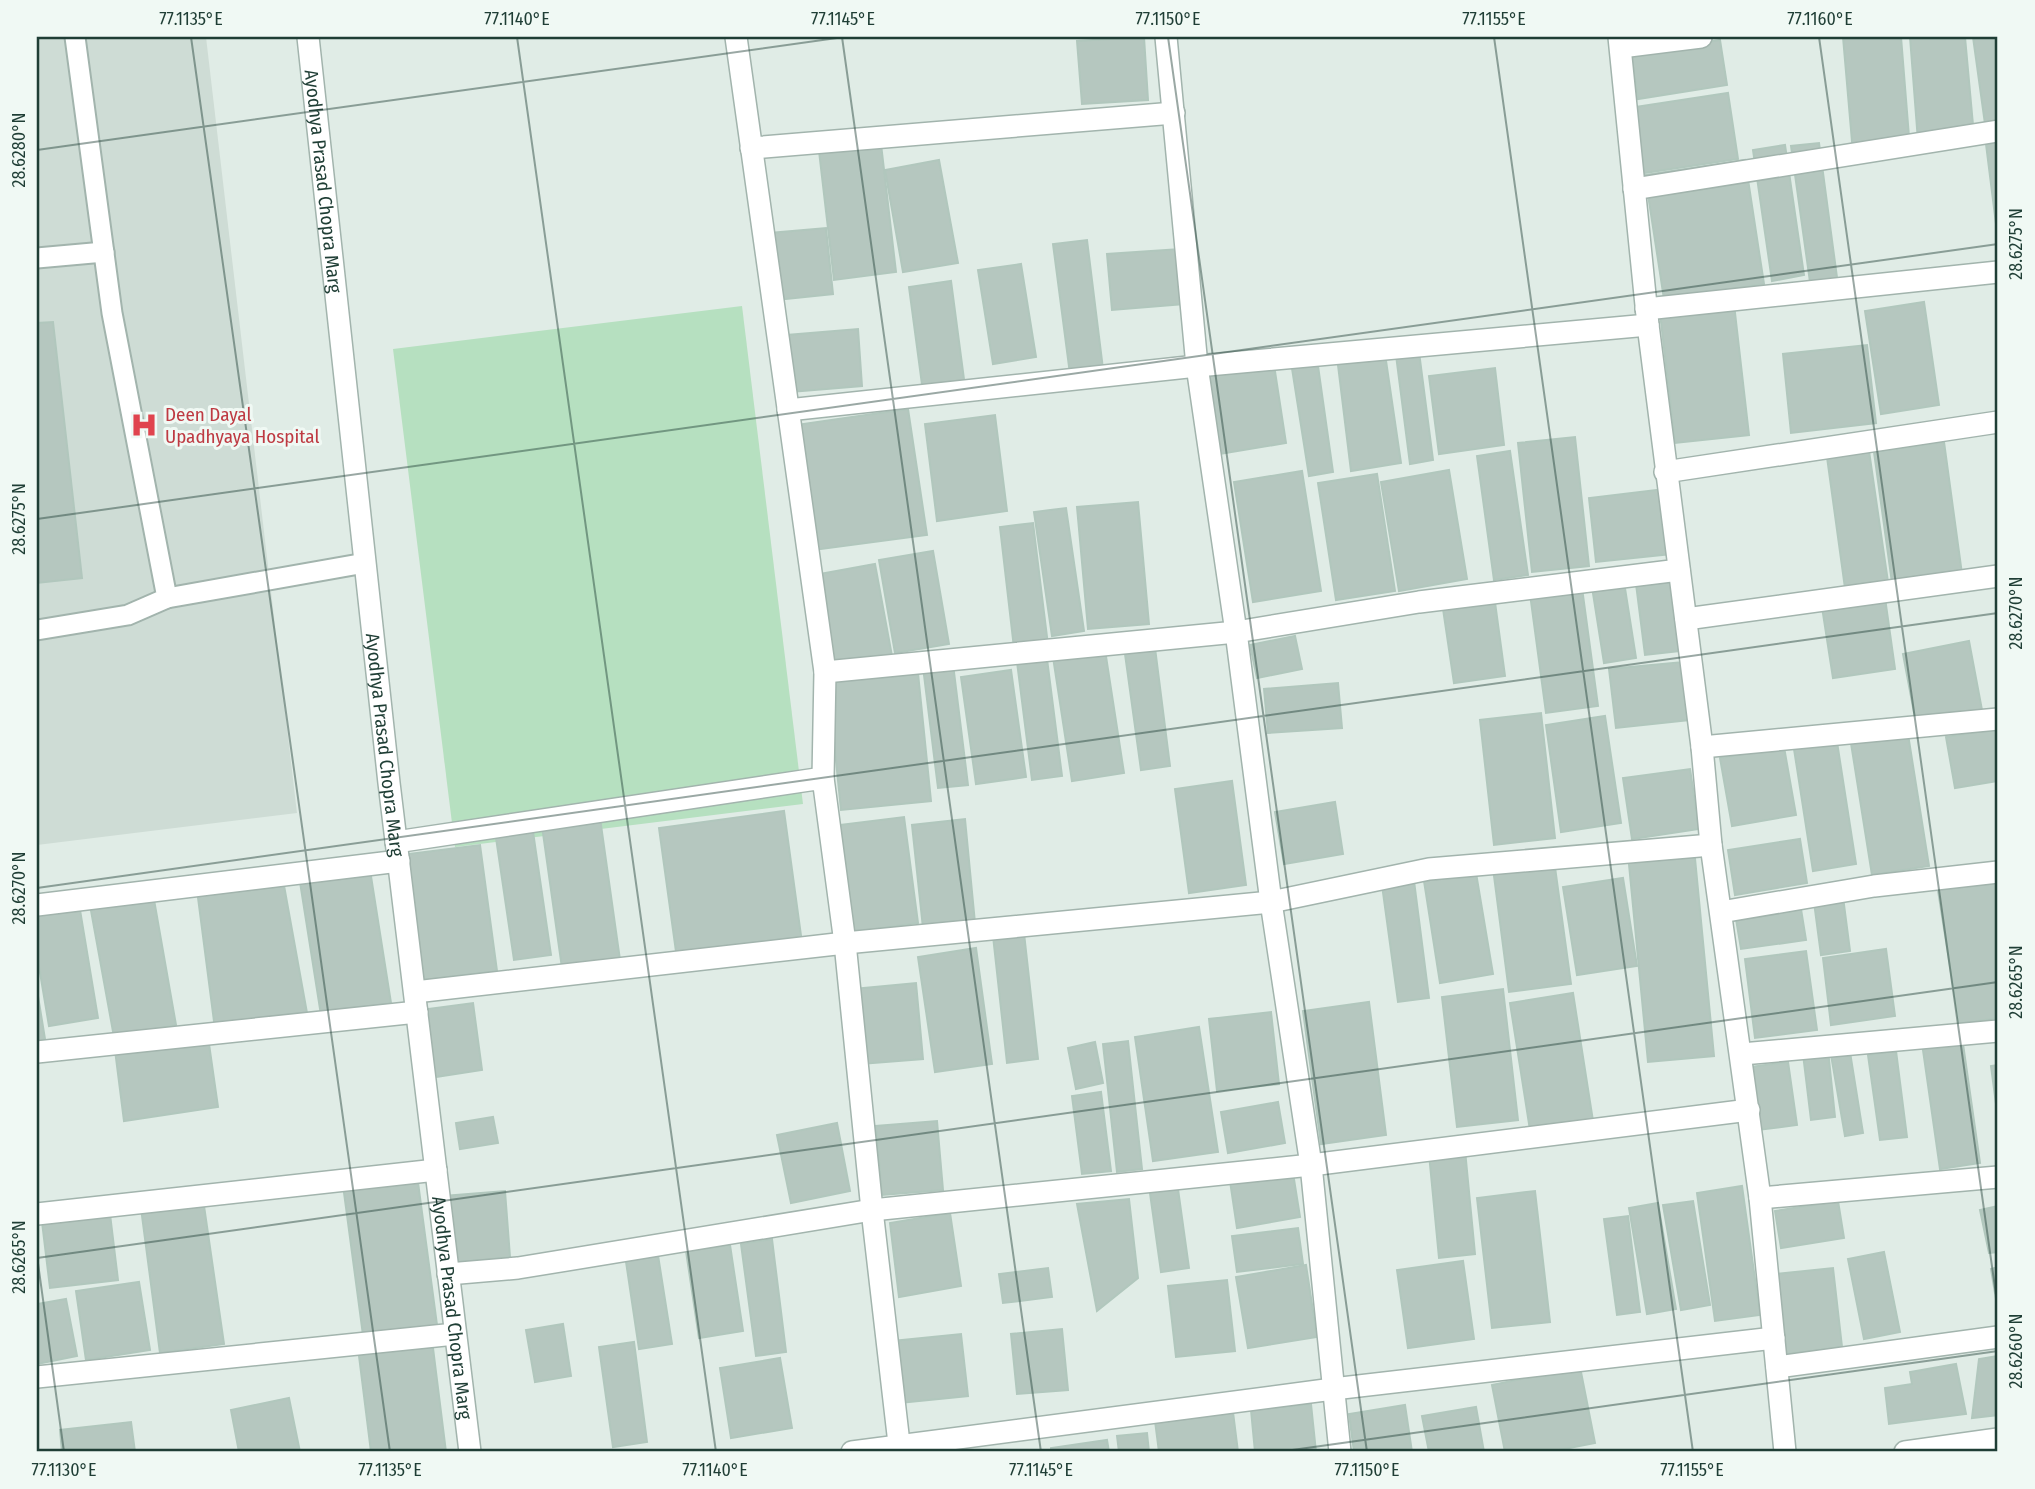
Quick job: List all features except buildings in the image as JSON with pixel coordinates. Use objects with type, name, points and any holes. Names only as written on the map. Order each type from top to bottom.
[{"type":"street","name":"Ayodhya Prasad Chopra Marg","points":[[307,37],[397,851],[470,1452]]},
{"type":"street","points":[[736,37],[825,672],[823,778],[845,943],[899,1449]]},
{"type":"street","points":[[1166,37],[1197,366],[1236,632],[1271,902],[1311,1165],[1340,1452]]},
{"type":"street","points":[[1701,37],[1620,42],[1665,472],[1702,747],[1711,845],[1760,1198],[1785,1452]]},
{"type":"street","points":[[751,148],[1174,113]]},
{"type":"street","points":[[1634,188],[1998,131]]},
{"type":"street","points":[[788,410],[1647,317],[1998,272]]},
{"type":"street","points":[[1665,472],[1998,422]]},
{"type":"street","points":[[825,672],[1236,632],[1419,602],[1679,570]]},
{"type":"street","points":[[1686,619],[1998,576]]},
{"type":"street","points":[[1702,747],[1998,719]]},
{"type":"street","points":[[37,905],[397,851],[823,778]]},
{"type":"street","points":[[37,1052],[845,943],[1271,902],[1429,869],[1711,845]]},
{"type":"street","points":[[1721,912],[1874,887],[1998,872]]},
{"type":"street","points":[[1742,1054],[1998,1031]]},
{"type":"street","points":[[448,1274],[518,1268],[872,1210],[1311,1165],[1749,1110]]},
{"type":"street","points":[[37,1214],[436,1170]]},
{"type":"street","points":[[1760,1198],[1998,1177]]},
{"type":"street","points":[[37,1377],[455,1334]]},
{"type":"street","points":[[1777,1367],[1998,1337]]},
{"type":"street","points":[[852,1452],[899,1449],[1333,1389],[1774,1338]]},
{"type":"street","points":[[1905,1452],[1998,1439]]},
{"type":"lane","points":[[75,37],[112,313],[167,598]]},
{"type":"lane","points":[[37,258],[104,252]]},
{"type":"lane","points":[[37,630],[128,615],[167,598],[365,563]]},
{"type":"shaded area","name":"Deen Dayal Upadhyaya Hospital","points":[[37,37],[206,37],[297,813],[37,845]]},
{"type":"green space","points":[[742,306],[803,804],[455,847],[393,349]]},
{"type":"place","name":"Deen Dayal Upadhyaya Hospital","points":[[144,425]]}]
